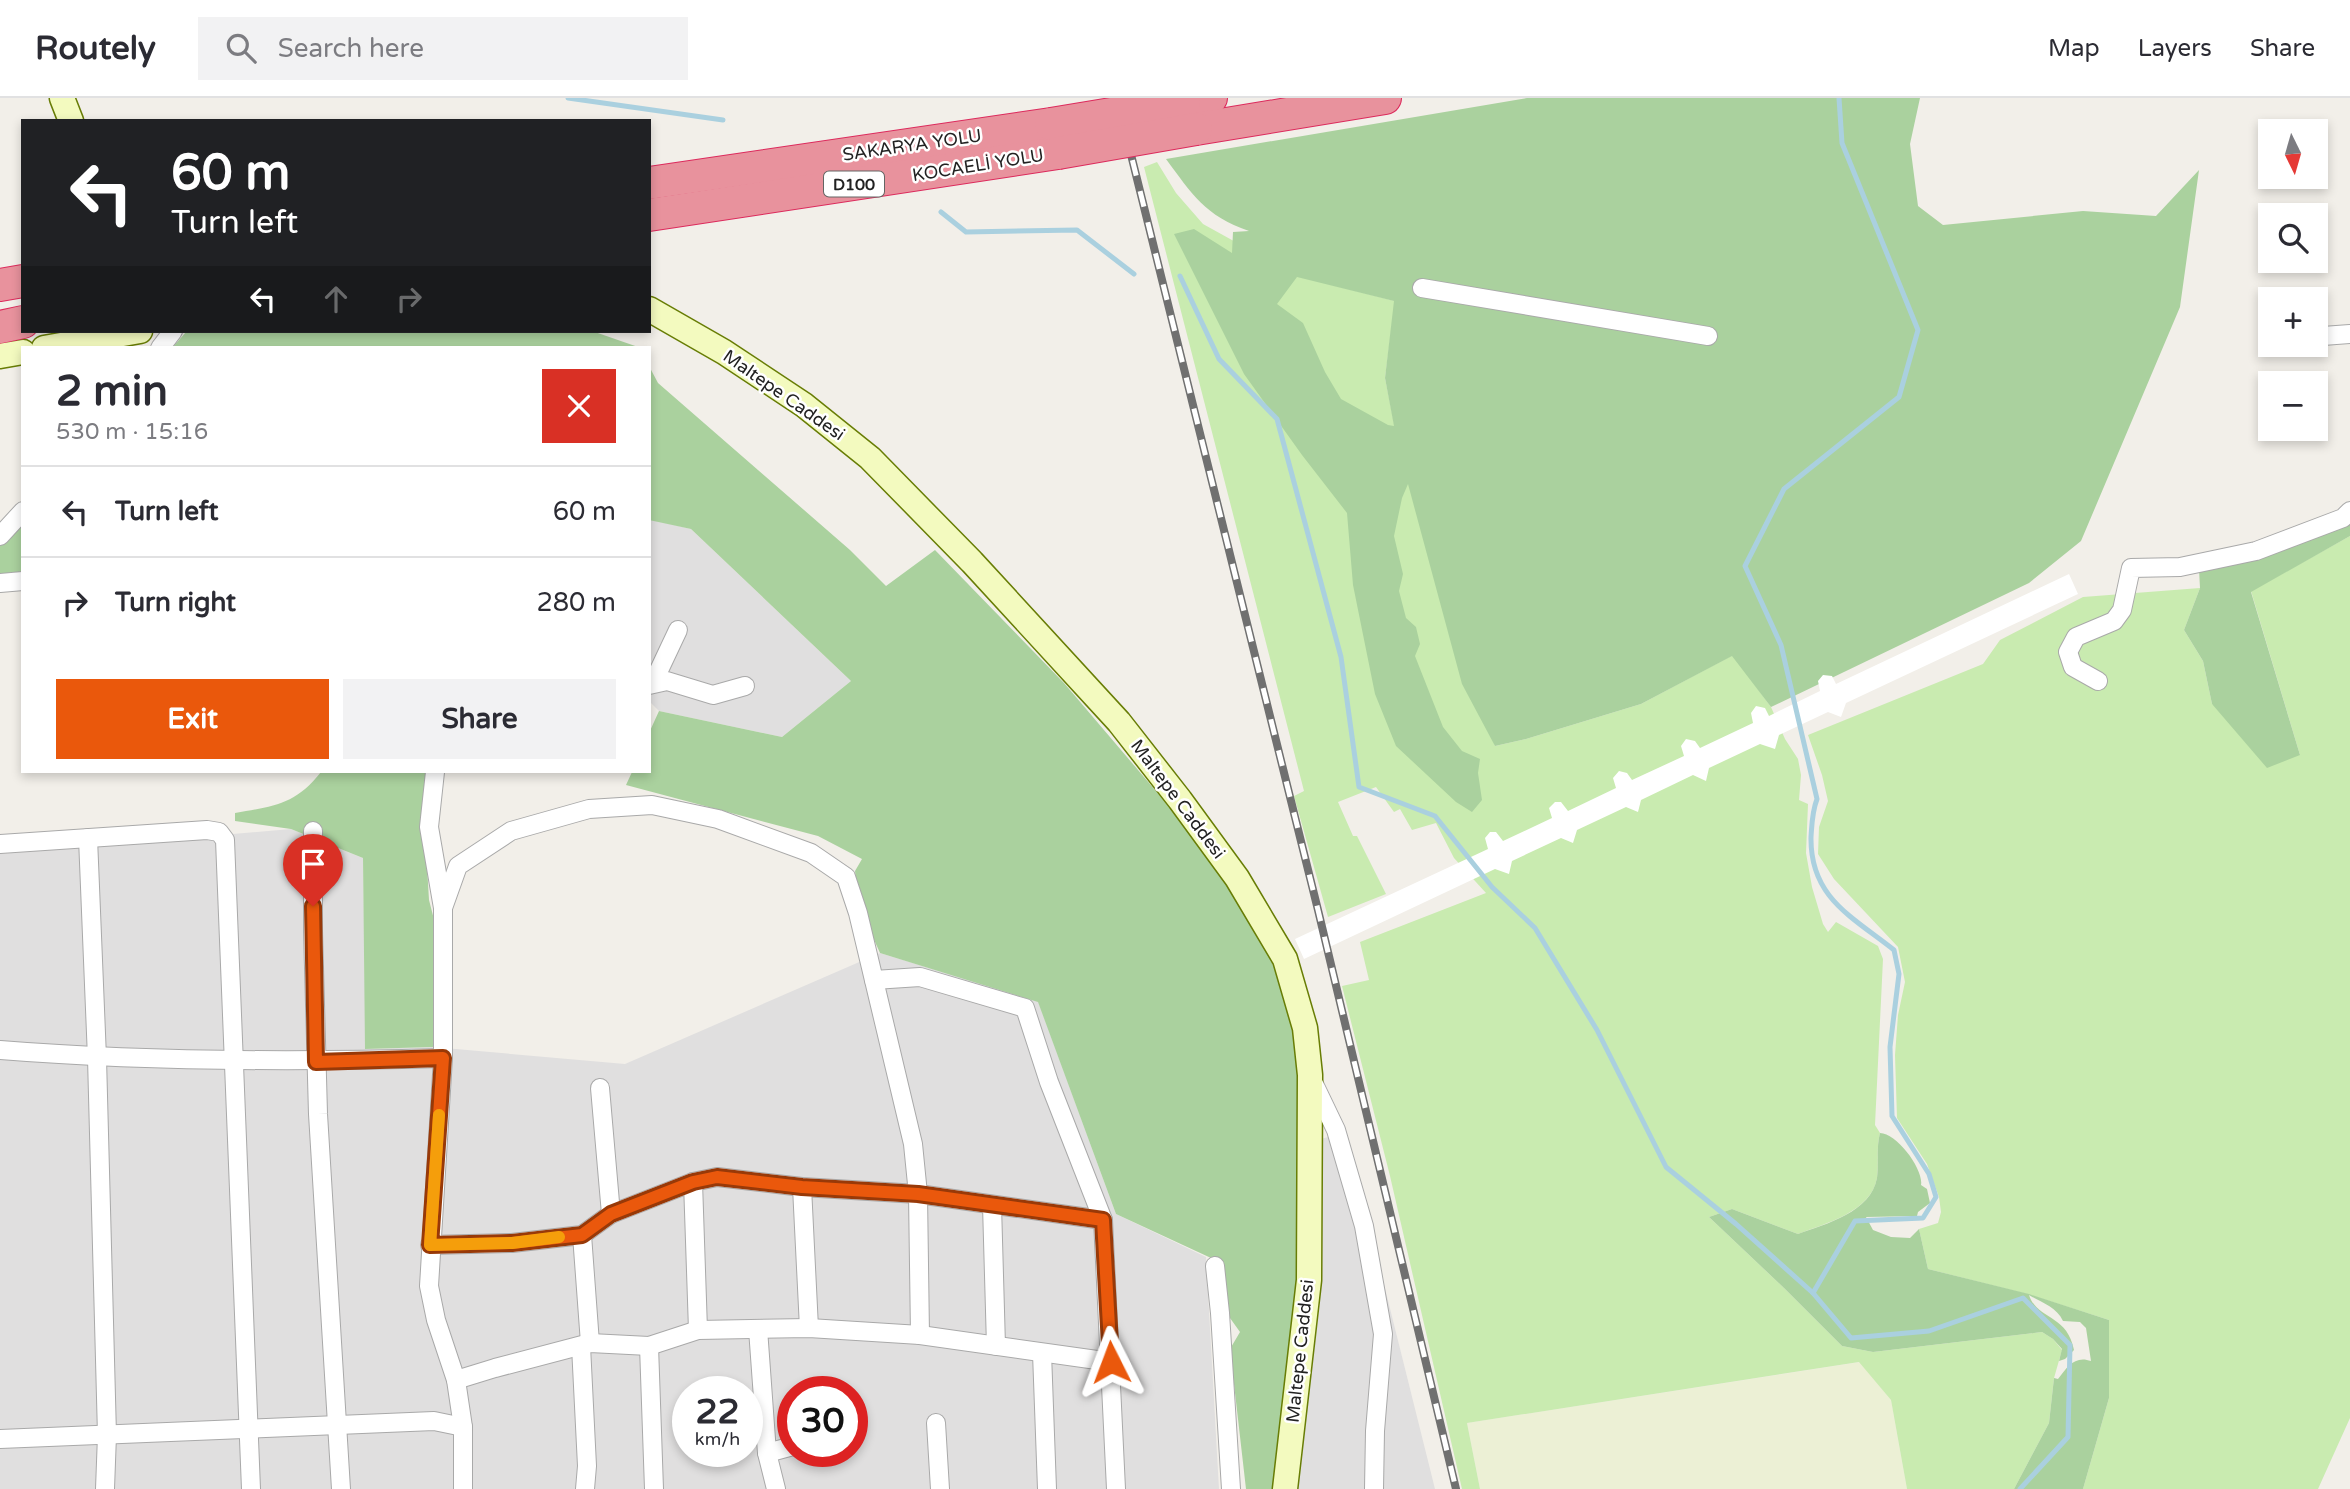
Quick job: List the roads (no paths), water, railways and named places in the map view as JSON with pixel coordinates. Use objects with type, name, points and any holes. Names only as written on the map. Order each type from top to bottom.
[{"type":"highway","name":"D100","points":[[1054,139],[1197,110],[1385,98]]},
{"type":"highway","name":"SAKARYA YOLU","points":[[651,183],[1054,139]]},
{"type":"highway","name":"KOCAELİ YOLU","points":[[651,215],[1054,139]]},
{"type":"highway","points":[[0,277],[21,279]]},
{"type":"highway","points":[[0,285],[21,280]]},
{"type":"highway","points":[[0,320],[21,317]]},
{"type":"highway","points":[[0,327],[21,322]]},
{"type":"street","points":[[62,98],[70,119]]},
{"type":"street","points":[[1422,288],[1708,336]]},
{"type":"street","name":"Maltepe Caddesi","points":[[651,310],[724,352],[804,404],[870,458],[972,562],[1119,722],[1237,878],[1285,959],[1305,1028],[1310,1075],[1308,1280],[1285,1489]]},
{"type":"street","points":[[55,346],[129,333]]},
{"type":"street","points":[[2328,336],[2350,334]]},
{"type":"street","points":[[0,356],[21,352]]},
{"type":"street","points":[[2098,681],[2073,667],[2068,652],[2076,637],[2114,621],[2122,610],[2131,568],[2180,567],[2256,551],[2343,518],[2350,511]]},
{"type":"street","points":[[0,536],[21,513]]},
{"type":"street","points":[[0,583],[21,581]]},
{"type":"street","points":[[651,684],[678,630]]},
{"type":"street","points":[[651,684],[667,681],[713,695],[745,686]]},
{"type":"street","points":[[435,773],[429,827],[443,908],[443,1058],[429,1286],[436,1320],[456,1380],[463,1427],[463,1489]]},
{"type":"street","points":[[443,908],[458,866],[511,831],[589,808],[652,805],[718,819],[811,853],[846,877],[858,913],[914,1144],[918,1194],[920,1335]]},
{"type":"street","points":[[0,844],[207,830],[219,832],[225,840],[251,1489]]},
{"type":"street","points":[[313,831],[316,1062],[341,1489]]},
{"type":"street","points":[[88,838],[107,1435],[105,1489]]},
{"type":"street","points":[[874,980],[920,977],[1025,1008],[1049,1082],[1103,1220],[1116,1489]]},
{"type":"street","points":[[0,1050],[97,1058],[233,1061],[316,1062],[443,1058]]},
{"type":"street","points":[[1310,1075],[1340,1142],[1364,1226],[1383,1334],[1375,1432],[1374,1489]]},
{"type":"street","points":[[600,1088],[611,1214]]},
{"type":"street","points":[[430,1245],[512,1243],[582,1235],[611,1214],[693,1182],[717,1177],[802,1187],[918,1194],[1103,1220]]},
{"type":"street","points":[[693,1182],[698,1330]]},
{"type":"street","points":[[802,1187],[809,1328]]},
{"type":"street","points":[[992,1205],[996,1346]]},
{"type":"street","points":[[582,1235],[586,1345],[585,1489]]},
{"type":"street","points":[[1215,1266],[1231,1489]]},
{"type":"street","points":[[456,1380],[586,1345],[649,1346],[698,1330],[809,1328],[920,1335],[1111,1362]]},
{"type":"street","points":[[758,1329],[767,1453],[776,1489]]},
{"type":"street","points":[[649,1346],[654,1489]]},
{"type":"street","points":[[1042,1353],[1047,1489]]},
{"type":"street","points":[[0,1439],[433,1421],[463,1427]]},
{"type":"street","points":[[936,1423],[940,1489]]},
{"type":"street","points":[[767,1453],[777,1450]]},
{"type":"waterway","points":[[568,98],[723,120]]},
{"type":"waterway","points":[[1813,1293],[1855,1221],[1923,1218],[1936,1197],[1929,1174],[1892,1116],[1890,1047],[1899,974],[1894,950],[1836,903],[1817,875],[1811,837],[1817,799],[1781,645],[1745,566],[1784,489],[1899,397],[1918,330],[1842,143],[1839,98]]},
{"type":"waterway","points":[[941,212],[966,232],[1077,230],[1134,274]]},
{"type":"waterway","points":[[1180,276],[1219,359],[1277,419],[1341,657],[1359,787],[1435,816],[1492,887],[1535,928],[1597,1030],[1666,1167],[1736,1224],[1813,1293],[1851,1338],[1929,1331],[2023,1298],[2070,1345],[2068,1437],[2020,1489]]},
{"type":"railway","points":[[1117,98],[1318,910],[1456,1489]]}]
